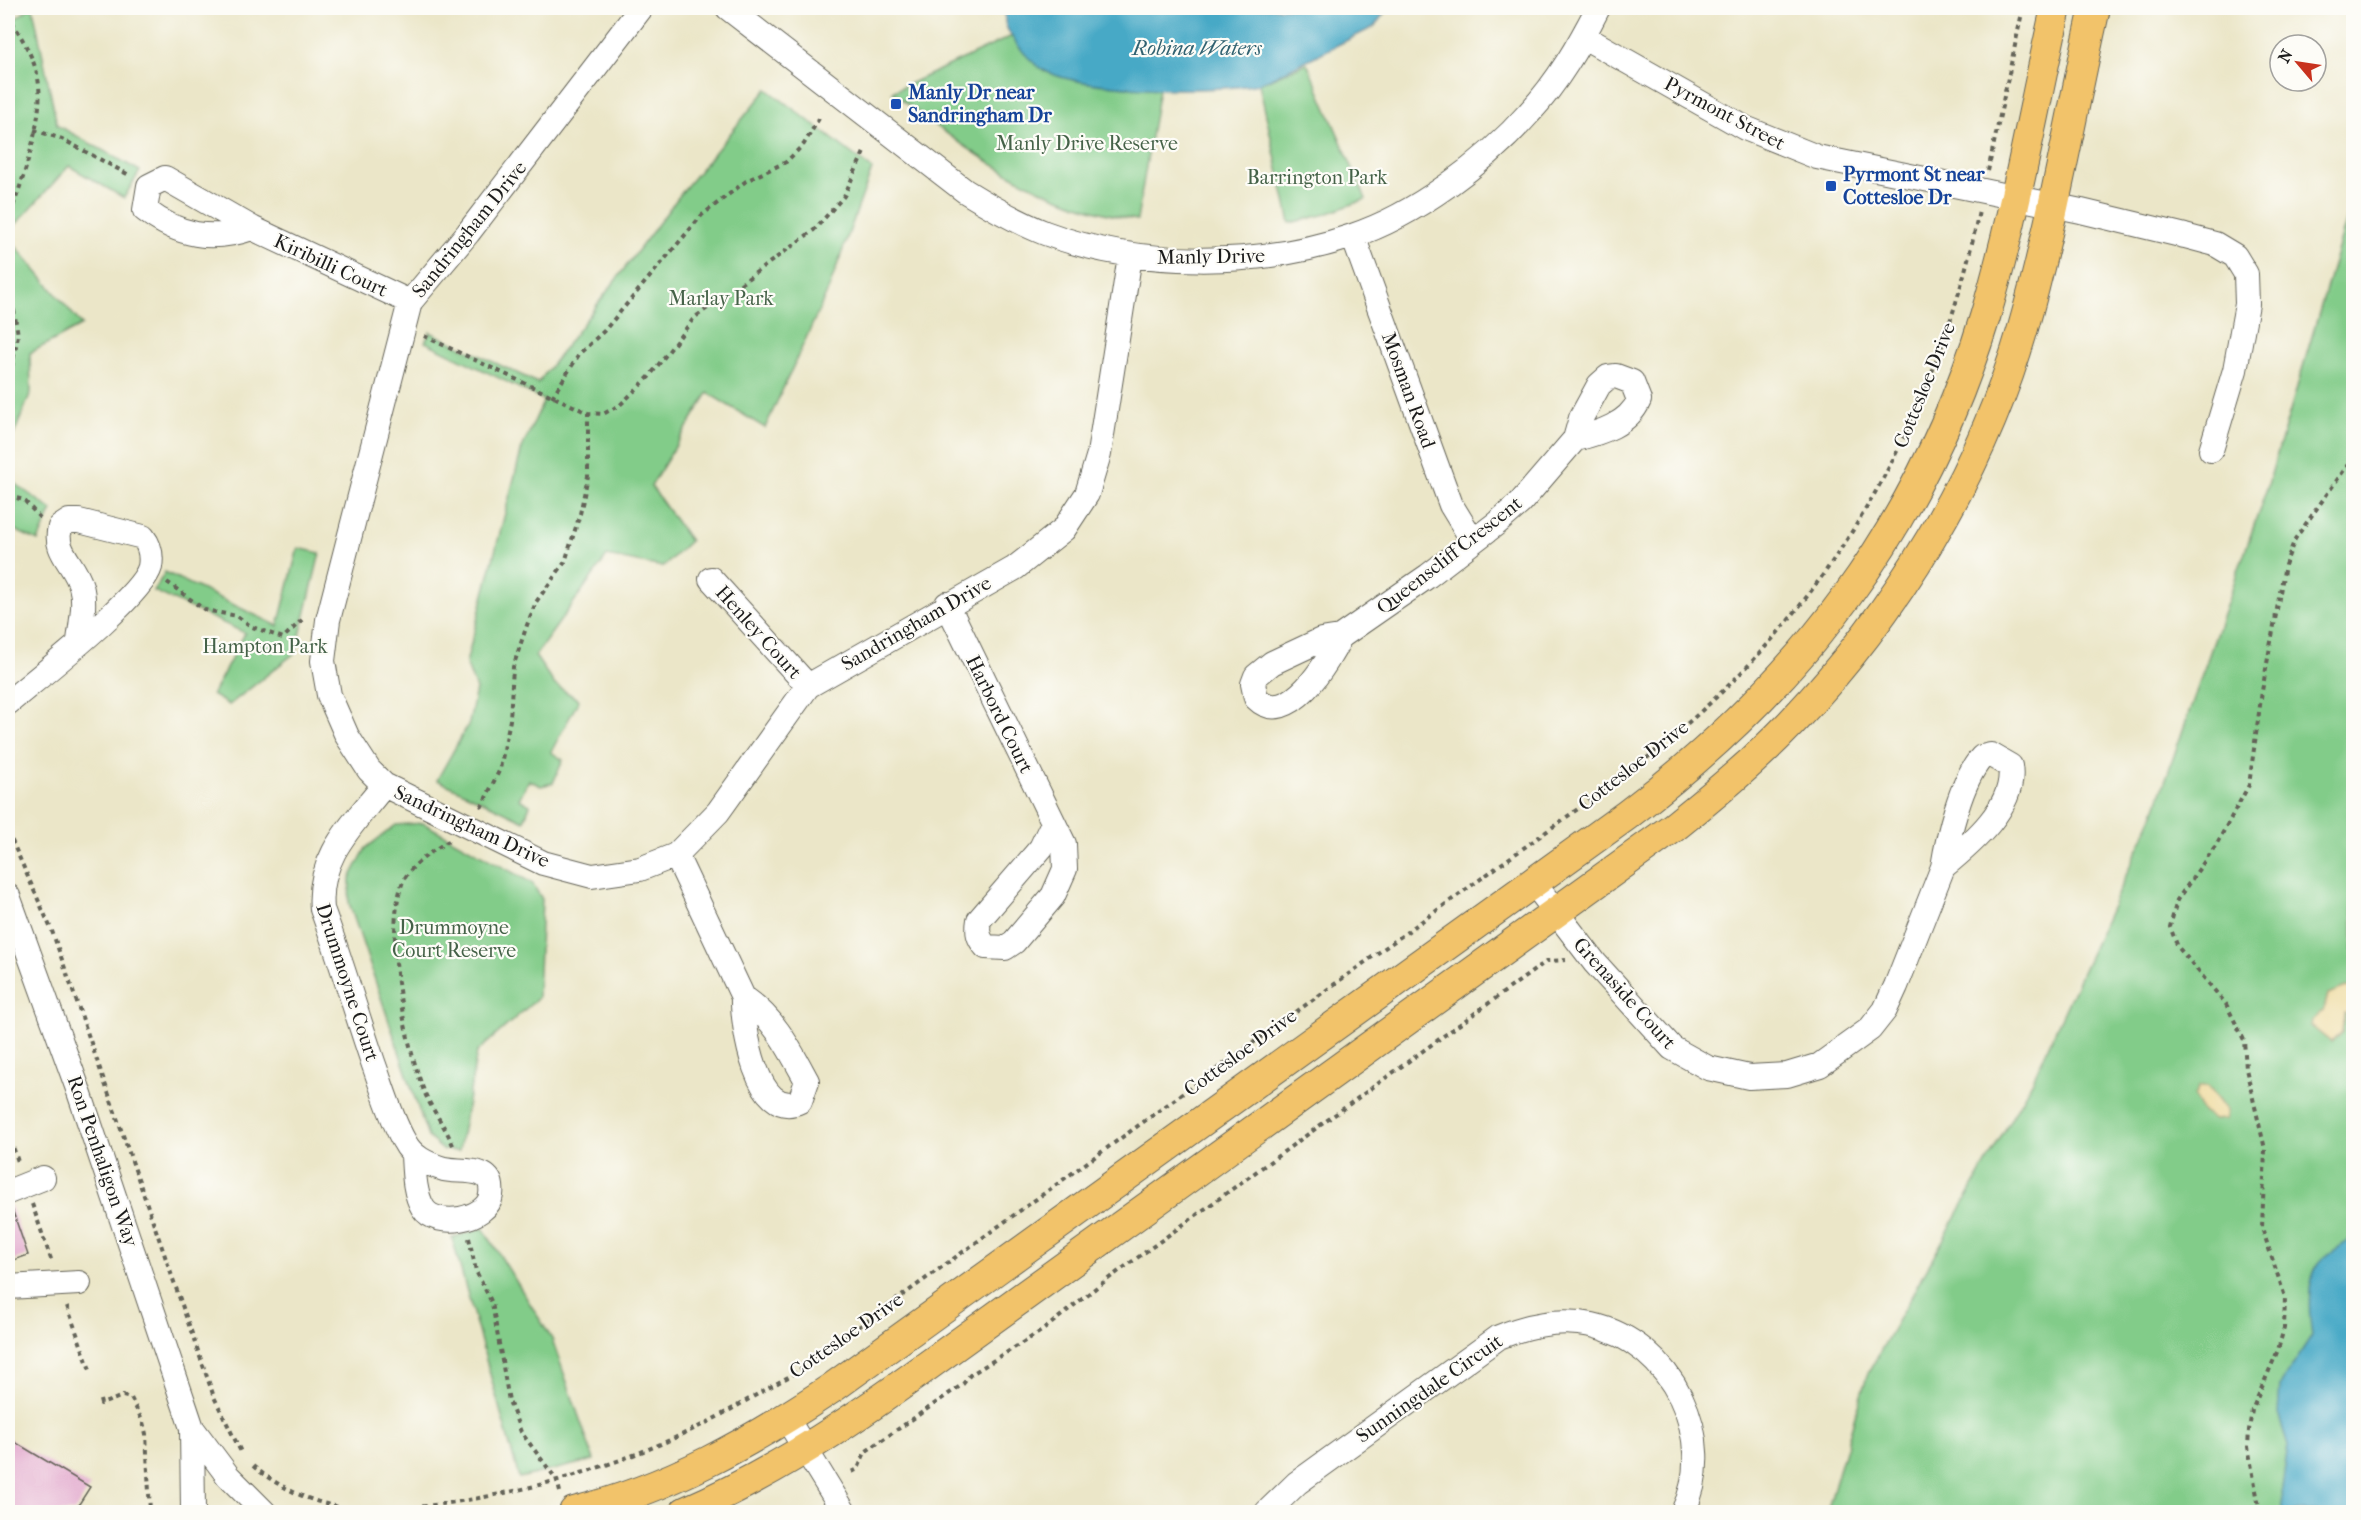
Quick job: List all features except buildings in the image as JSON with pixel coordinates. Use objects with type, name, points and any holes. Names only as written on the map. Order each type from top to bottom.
[{"type":"main road","name":"Cottesloe Drive","points":[[568,1504],[623,1497],[684,1473],[731,1451],[787,1419],[1635,809],[1712,748],[1782,678],[1841,606],[1899,517],[1951,413],[1985,317],[2056,8]]},
{"type":"main road","points":[[686,1512],[758,1478],[807,1450],[1556,913],[1674,827],[1763,752],[1820,692],[1889,603],[1944,514],[1999,395],[2022,329],[2095,8]]},
{"type":"street","name":"Sandringham Drive","points":[[640,8],[468,233],[410,302],[333,604],[323,661],[329,695],[346,736],[369,770],[384,785],[471,830],[543,863],[592,876],[640,869],[676,855],[718,812],[808,686],[947,604],[1015,567],[1064,529],[1087,494],[1099,454],[1130,255]]},
{"type":"street","name":"Manly Drive","points":[[728,8],[965,191],[1005,214],[1047,233],[1130,255],[1179,261],[1227,260],[1275,254],[1353,236],[1442,189],[1496,147],[1543,97],[1584,37],[1598,8]]},
{"type":"street","name":"Pyrmont Street","points":[[1584,37],[1745,128],[1780,144],[1828,159],[2051,206],[2215,244],[2235,256],[2246,274],[2247,304],[2235,370],[2211,450]]},
{"type":"street","name":"Kiribilli Court","points":[[252,228],[228,236],[196,235],[166,226],[145,210],[149,186],[165,178],[252,228],[410,302]]},
{"type":"street","name":"Mosman Road","points":[[1353,236],[1451,505],[1473,541]]},
{"type":"street","name":"Queenscliff Crescent","points":[[1340,637],[1473,541],[1520,503],[1575,439]]},
{"type":"street","points":[[8,703],[124,603],[150,569],[149,546],[143,537],[79,521],[69,521],[60,529],[57,537],[60,550],[81,585],[83,610],[79,641]]},
{"type":"street","name":"Henley Court","points":[[711,579],[808,686]]},
{"type":"street","name":"Harbord Court","points":[[947,604],[1052,825],[1064,844],[1065,869],[1053,896],[1014,942],[1005,948],[986,946],[980,940],[977,931],[979,920],[1041,848],[1052,825]]},
{"type":"street","name":"Drummoyne Court","points":[[384,785],[334,847],[327,863],[320,892],[322,909],[387,1101],[404,1141],[413,1155],[414,1175],[424,1209],[441,1219],[464,1217]]},
{"type":"street","points":[[676,855],[743,997]]},
{"type":"street","name":"Grenaside Court","points":[[1533,882],[1595,963],[1672,1048],[1708,1068],[1728,1075],[1749,1077],[1787,1075],[1820,1065],[1838,1055],[1870,1029],[1885,1010],[1943,867]]},
{"type":"street","name":"Ron Penhaligon Way","points":[[8,896],[78,1089],[192,1428],[193,1512]]},
{"type":"street","points":[[413,1155],[424,1162],[456,1170],[476,1170],[490,1184],[492,1194],[485,1208],[464,1217]]},
{"type":"street","points":[[8,1287],[69,1284]]},
{"type":"street","name":"Sunningdale Circuit","points":[[1267,1512],[1297,1483],[1498,1337],[1529,1327],[1571,1322],[1592,1325],[1623,1337],[1640,1348],[1677,1387],[1696,1441],[1694,1478],[1683,1512]]},
{"type":"street","points":[[787,1419],[844,1512]]},
{"type":"street","name":"Ron Penhaligon Way","points":[[192,1428],[228,1476],[264,1512]]},
{"type":"path","points":[[1992,148],[2023,8]]},
{"type":"path","points":[[8,14],[34,64],[39,86],[34,130],[8,220]]},
{"type":"path","points":[[552,397],[580,353],[604,331],[702,215],[746,181],[786,162],[804,144],[821,115]]},
{"type":"path","points":[[34,130],[62,139],[149,186]]},
{"type":"path","points":[[404,326],[588,413],[603,414],[620,405],[649,377],[694,318],[814,230],[844,196],[866,150]]},
{"type":"path","name":"Cottesloe Drive","points":[[8,832],[52,932],[214,1397],[247,1461],[285,1490],[309,1499],[358,1510],[388,1510],[484,1498],[557,1480],[631,1456],[707,1422],[792,1375],[1636,767],[1690,722],[1736,678],[1810,592],[1881,483],[1912,421],[1937,363],[1957,302],[1976,230]]},
{"type":"path","points":[[8,274],[18,335],[8,388]]},
{"type":"path","points":[[456,1170],[450,1138],[424,1092],[405,1029],[394,942],[403,882],[430,851],[471,830],[500,769],[510,720],[513,667],[536,602],[565,562],[580,514],[588,476],[588,413]]},
{"type":"path","points":[[2260,1512],[2248,1447],[2249,1430],[2252,1410],[2278,1350],[2284,1328],[2285,1297],[2262,1228],[2265,1149],[2246,1069],[2244,1040],[2226,1004],[2178,947],[2170,927],[2177,900],[2216,844],[2249,785],[2262,691],[2286,565],[2295,539],[2347,465],[2354,449]]},
{"type":"path","points":[[8,496],[24,500],[42,519],[60,529]]},
{"type":"path","points":[[150,569],[205,610],[237,616],[252,627],[283,638],[311,611],[333,604]]},
{"type":"path","points":[[852,1472],[858,1469],[865,1452],[963,1384],[970,1376],[1043,1329],[1096,1287],[1547,961],[1562,962],[1570,959]]},
{"type":"path","points":[[8,1131],[25,1185],[69,1284],[90,1370]]},
{"type":"path","points":[[464,1217],[476,1271],[492,1303],[509,1401],[521,1432],[557,1480],[568,1504]]},
{"type":"path","points":[[100,1400],[101,1404],[123,1396],[130,1398],[143,1422],[150,1512]]},
{"type":"green space","points":[[33,8],[57,125],[140,171],[124,198],[69,166],[8,233],[8,24]]},
{"type":"green space","name":"Manly Drive Reserve","points":[[1012,36],[1044,71],[1101,83],[1159,89],[1137,220],[1068,202],[1037,188],[978,155],[892,92]]},
{"type":"green space","name":"Barrington Park","points":[[1307,63],[1366,199],[1326,214],[1290,223],[1259,84]]},
{"type":"green space","name":"Marlay Park","points":[[767,89],[872,169],[829,288],[765,428],[708,393],[651,486],[690,541],[663,567],[607,556],[535,656],[555,685],[579,700],[551,752],[563,760],[553,783],[541,786],[529,780],[519,799],[530,805],[524,821],[437,780],[469,723],[476,689],[466,663],[522,448],[544,400],[425,342],[430,332],[538,383],[686,187]]},
{"type":"green space","points":[[2353,198],[2353,1512],[1827,1512],[1867,1375],[2033,1080],[2153,816],[2267,488]]},
{"type":"green space","points":[[8,237],[82,325],[30,353],[31,392],[8,449]]},
{"type":"green space","points":[[8,479],[52,510],[38,541],[8,527]]},
{"type":"green space","name":"Hampton Park","points":[[298,548],[320,553],[296,652],[229,705],[212,695],[245,633],[154,591],[165,572],[278,626]]},
{"type":"green space","name":"Drummoyne Court Reserve","points":[[423,823],[532,883],[542,899],[538,998],[477,1052],[459,1151],[443,1150],[428,1137],[349,903],[350,878],[366,848],[396,825]]},
{"type":"green space","points":[[483,1228],[552,1339],[594,1460],[519,1478],[452,1238]]},
{"type":"sand","points":[[2346,987],[2353,988],[2353,1016],[2344,1013],[2342,1032],[2331,1042],[2311,1026],[2312,1021],[2324,1010],[2328,994]]},
{"type":"sand","points":[[2199,1086],[2208,1086],[2227,1111],[2226,1119],[2214,1120],[2202,1112],[2194,1096]]},
{"type":"water","name":"Robina Waters","points":[[1005,8],[1388,8],[1374,27],[1259,84],[1213,89],[1182,89],[1089,83],[1045,71],[1022,51],[1009,32],[1005,24]]},
{"type":"water","points":[[2353,1238],[2353,1512],[2283,1512],[2282,1488],[2288,1445],[2278,1414],[2280,1385],[2312,1336],[2310,1288],[2315,1270],[2326,1256]]},
{"type":"place","name":"Manly Dr near Sandringham Dr","points":[[896,104]]},
{"type":"place","name":"Pyrmont St near Cottesloe Dr","points":[[1831,186]]}]
